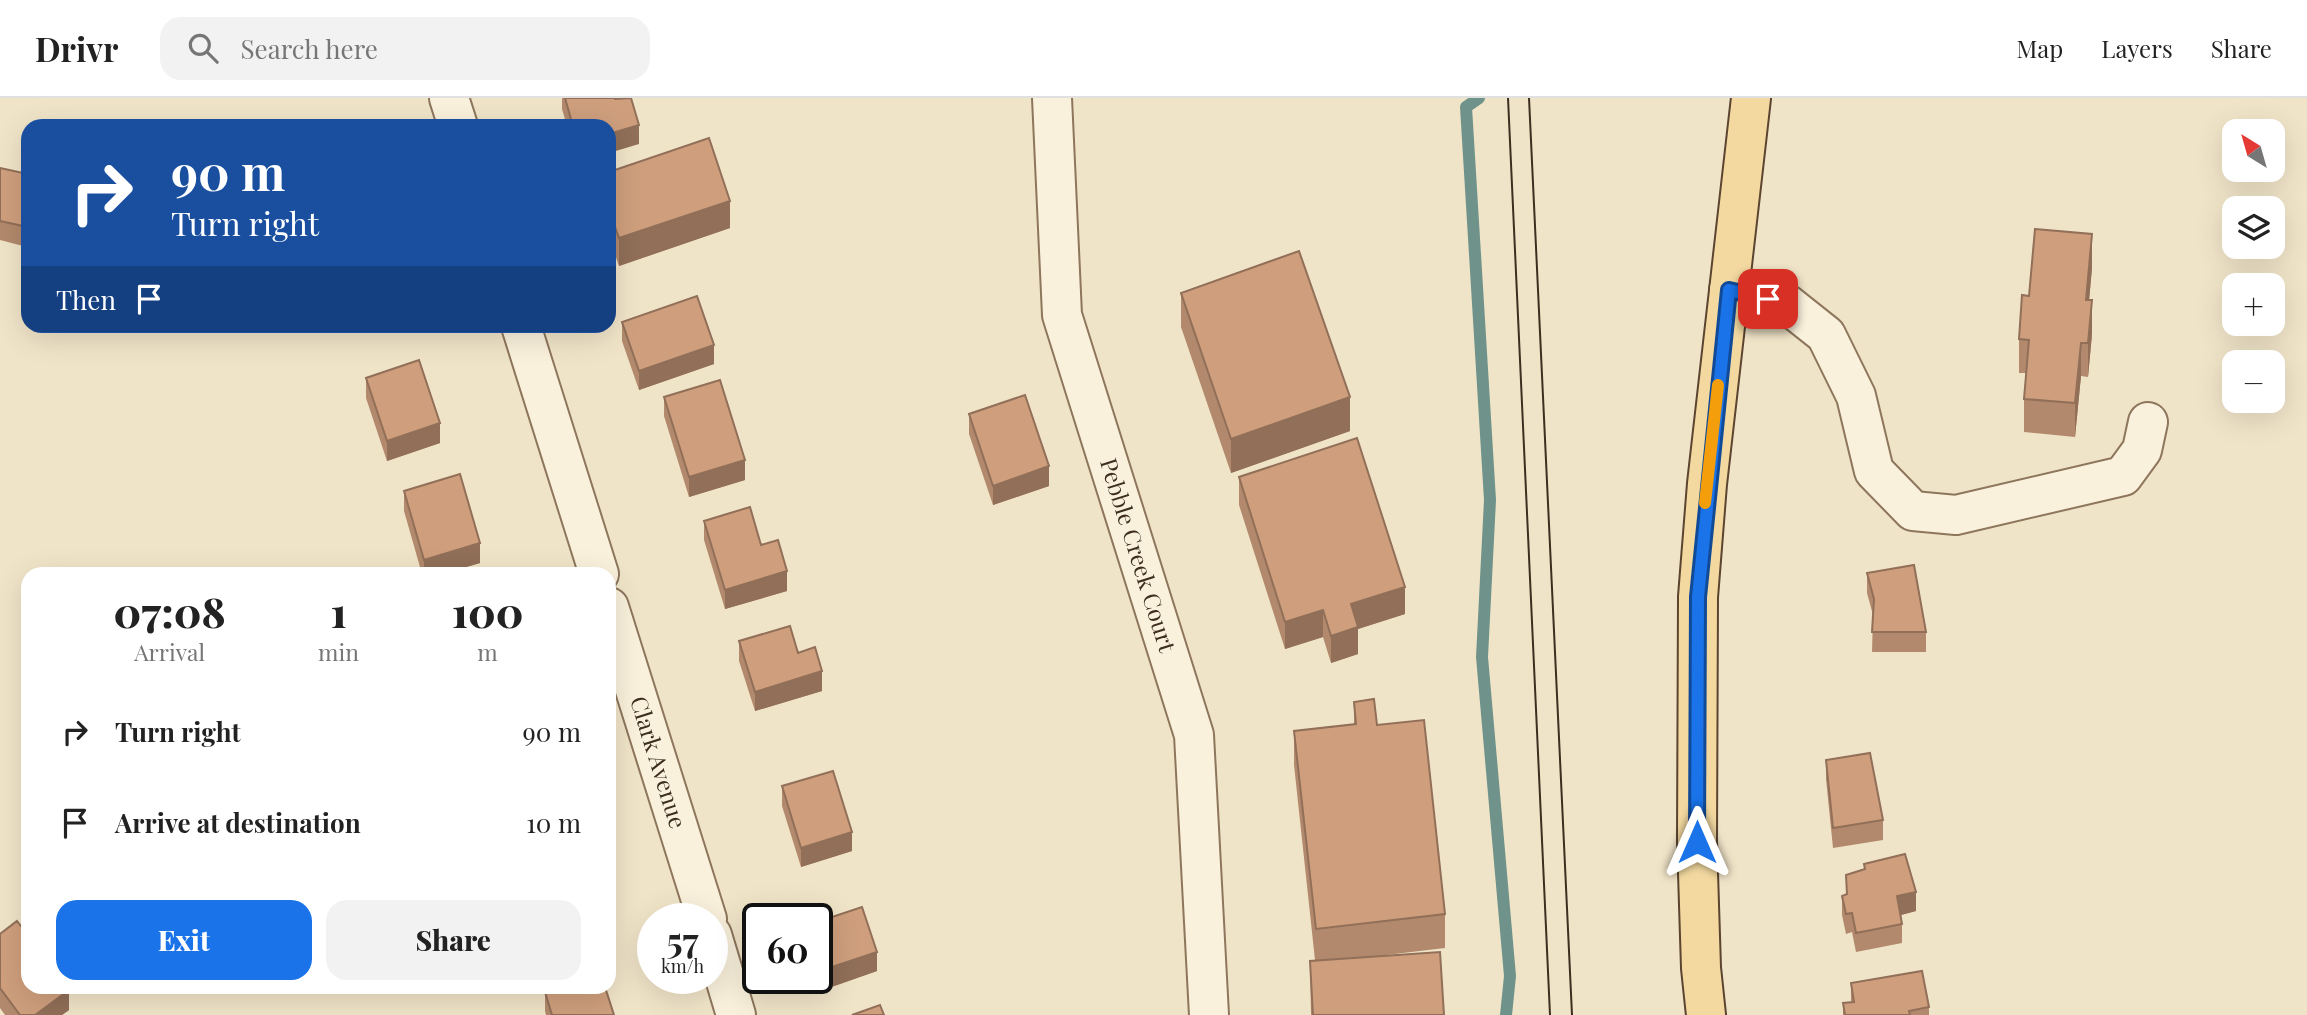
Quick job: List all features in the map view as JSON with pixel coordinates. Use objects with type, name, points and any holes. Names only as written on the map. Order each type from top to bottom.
[{"type":"main road","points":[[1706,1015],[1701,968],[1697,842],[1698,597],[1751,98]]},
{"type":"street","points":[[449,98],[456,119]]},
{"type":"street","name":"Pebble Creek Court","points":[[1052,98],[1062,315],[1194,735],[1209,1015]]},
{"type":"street","points":[[1729,290],[1787,304],[1826,335],[1856,396],[1874,471],[1913,511],[1956,515],[2123,476],[2142,450],[2148,422]]},
{"type":"street","points":[[522,333],[597,567]]},
{"type":"street","name":"Clark Avenue","points":[[616,629],[702,903]]},
{"type":"street","points":[[728,988],[736,1015]]},
{"type":"building","points":[[565,98],[631,98],[639,125],[616,132],[616,119],[571,119]]},
{"type":"building","points":[[709,138],[730,201],[619,238],[616,230],[616,170]]},
{"type":"building","points":[[0,168],[21,172],[21,226],[0,221]]},
{"type":"building","points":[[2035,229],[2092,234],[2086,300],[2092,300],[2088,343],[2081,343],[2075,403],[2024,399],[2029,340],[2019,339],[2022,295],[2029,296]]},
{"type":"building","points":[[1299,251],[1350,397],[1231,439],[1181,293]]},
{"type":"building","points":[[697,296],[714,345],[639,371],[622,322]]},
{"type":"building","points":[[419,360],[440,423],[387,441],[366,378]]},
{"type":"building","points":[[720,380],[745,460],[689,477],[664,397]]},
{"type":"building","points":[[1025,395],[1049,466],[993,486],[969,414]]},
{"type":"building","points":[[1357,438],[1405,587],[1351,604],[1358,627],[1331,636],[1323,610],[1285,622],[1239,477]]},
{"type":"building","points":[[460,474],[480,543],[424,560],[404,491]]},
{"type":"building","points":[[750,507],[761,545],[778,540],[787,571],[725,590],[704,521]]},
{"type":"building","points":[[1914,565],[1926,632],[1872,632],[1874,599],[1867,573]]},
{"type":"building","points":[[790,626],[798,653],[815,647],[822,671],[755,692],[739,641]]},
{"type":"building","points":[[1374,699],[1377,725],[1424,720],[1445,914],[1316,929],[1294,731],[1356,724],[1354,702]]},
{"type":"building","points":[[1870,753],[1883,820],[1833,828],[1826,760]]},
{"type":"building","points":[[833,771],[852,832],[801,848],[782,786]]},
{"type":"building","points":[[1905,854],[1916,892],[1897,896],[1902,924],[1856,933],[1852,913],[1846,914],[1842,896],[1847,894],[1846,875],[1865,869],[1864,864]]},
{"type":"building","points":[[862,907],[877,952],[833,967],[833,917]]},
{"type":"building","points":[[17,921],[21,926],[21,994],[64,994],[35,1015],[20,1015],[0,988],[0,934]]},
{"type":"building","points":[[1440,952],[1444,1015],[1313,1015],[1310,961]]},
{"type":"building","points":[[1922,971],[1929,1007],[1909,1011],[1910,1015],[1845,1015],[1843,1003],[1854,1002],[1851,983]]},
{"type":"building","points":[[546,994],[607,994],[614,1015],[552,1015]]},
{"type":"building","points":[[880,1005],[884,1015],[852,1015]]},
{"type":"waterway","points":[[1479,98],[1466,107],[1490,500],[1482,657],[1510,976],[1506,1015]]},
{"type":"tram line","points":[[1508,98],[1550,1015]]},
{"type":"tram line","points":[[1529,98],[1572,1015]]},
{"type":"slow traffic","points":[[1705,503],[1718,385]]},
{"type":"route","points":[[1697,842],[1698,597],[1707,484],[1729,290],[1768,299]]}]
